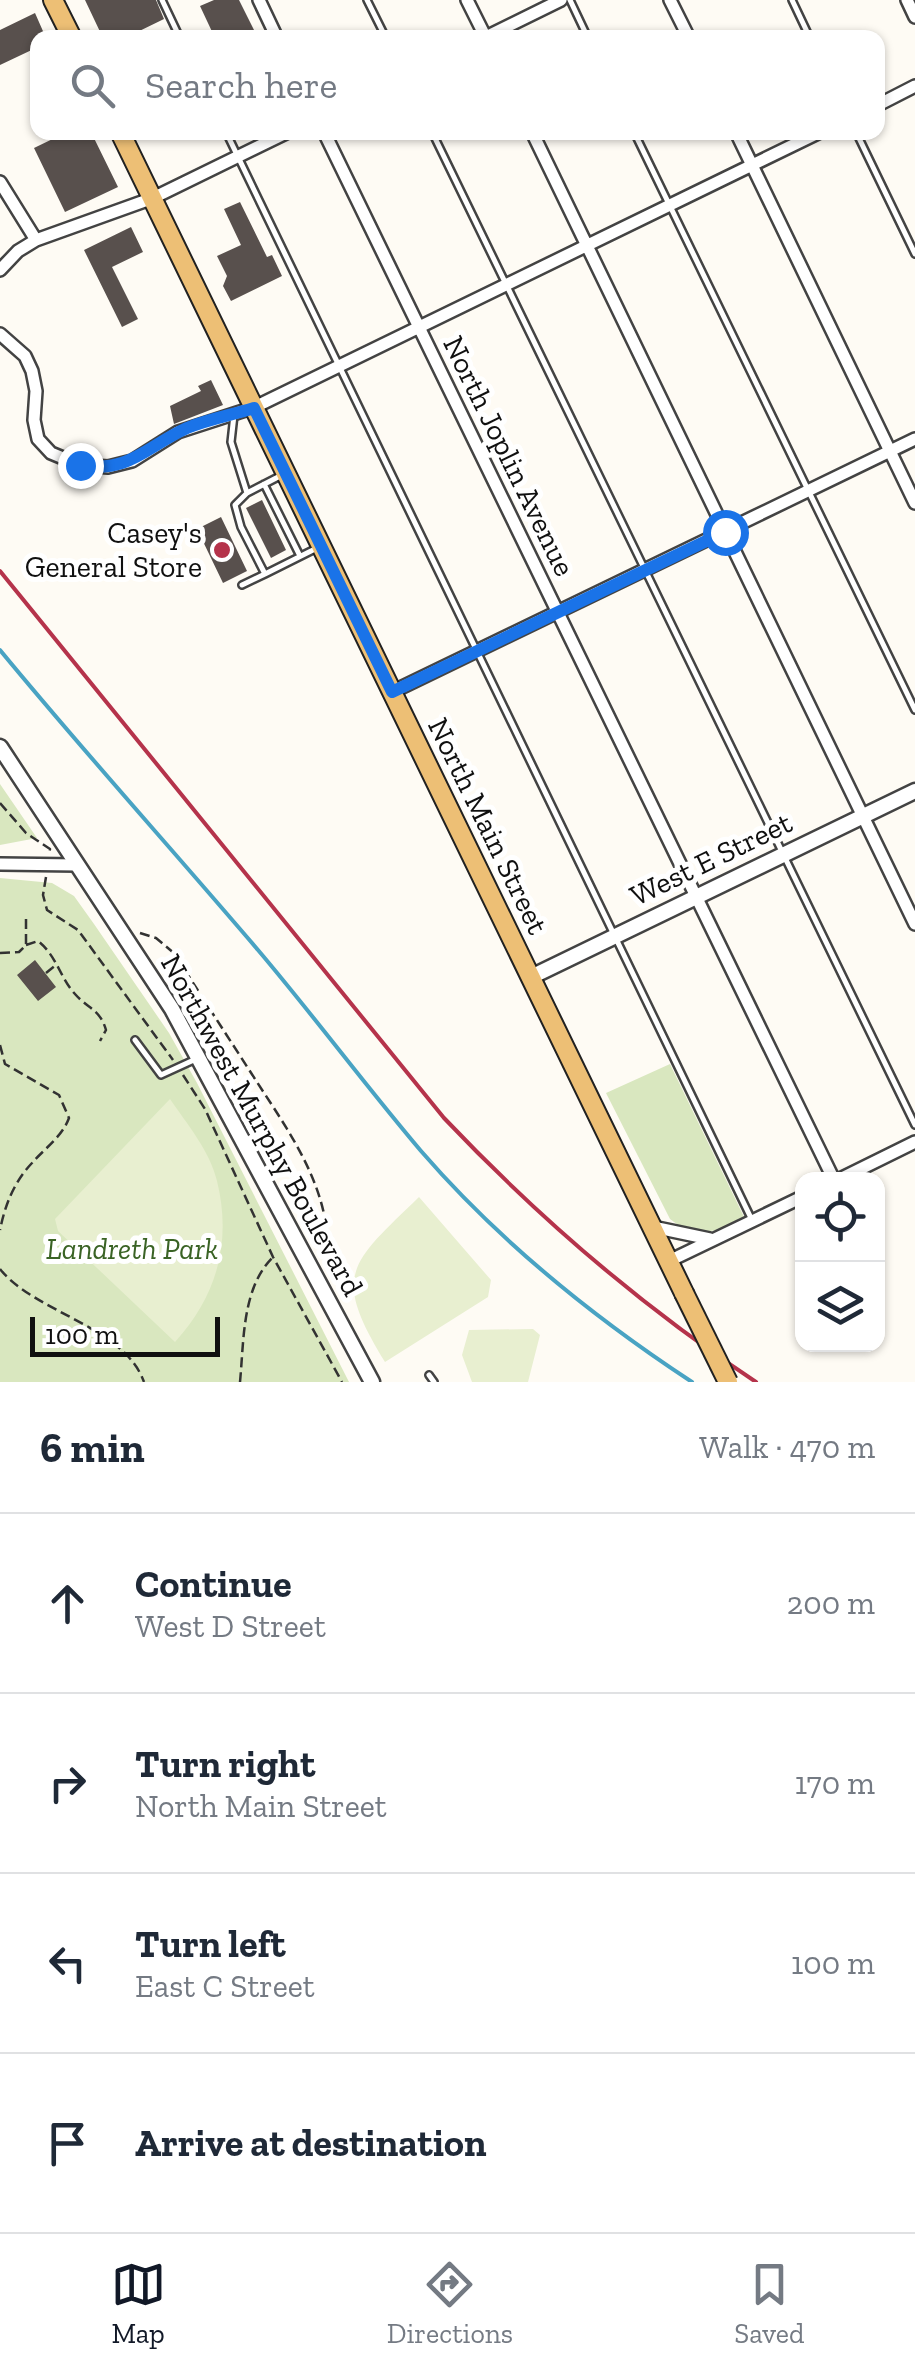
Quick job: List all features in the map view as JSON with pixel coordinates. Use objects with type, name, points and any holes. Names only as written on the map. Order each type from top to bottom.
[{"type":"main road","points":[[54,0],[68,30]]},
{"type":"main road","name":"North Main Street","points":[[124,140],[728,1382]]},
{"type":"street","points":[[259,0],[274,30]]},
{"type":"street","points":[[468,0],[482,30]]},
{"type":"street","points":[[499,30],[561,0]]},
{"type":"street","points":[[670,0],[685,30]]},
{"type":"street","points":[[907,0],[915,17]]},
{"type":"street","points":[[885,101],[915,86]]},
{"type":"street","points":[[0,270],[18,251],[36,240],[153,198],[272,140]]},
{"type":"street","name":"North Joplin Avenue","points":[[328,140],[832,1172]]},
{"type":"street","points":[[536,140],[915,924]]},
{"type":"street","points":[[740,140],[915,504]]},
{"type":"street","points":[[0,334],[29,362],[36,391],[36,432],[51,453],[80,465],[108,467],[144,456],[194,425],[254,408],[804,140]]},
{"type":"street","points":[[0,182],[36,240]]},
{"type":"street","points":[[392,692],[915,438]]},
{"type":"street","name":"Northwest Murphy Boulevard","points":[[0,747],[167,1001],[372,1382]]},
{"type":"street","name":"West E Street","points":[[531,978],[915,791]]},
{"type":"street","points":[[0,864],[77,865]]},
{"type":"street","points":[[853,1172],[915,1142]]},
{"type":"street","points":[[669,1261],[795,1200]]},
{"type":"street","points":[[653,1227],[715,1240]]},
{"type":"lane","points":[[162,0],[176,30]]},
{"type":"lane","points":[[367,0],[382,30]]},
{"type":"lane","points":[[570,0],[584,30]]},
{"type":"lane","points":[[792,0],[806,30]]},
{"type":"lane","points":[[230,140],[752,1221]]},
{"type":"lane","points":[[436,140],[915,1125]]},
{"type":"lane","points":[[638,140],[915,710]]},
{"type":"lane","points":[[860,140],[915,254]]},
{"type":"lane","points":[[234,414],[230,442],[247,492]]},
{"type":"lane","points":[[265,574],[241,527],[235,505],[247,492],[286,473]]},
{"type":"lane","points":[[264,484],[300,556]]},
{"type":"lane","points":[[268,513],[276,509]]},
{"type":"lane","points":[[241,527],[253,520]]},
{"type":"lane","points":[[274,527],[283,522]]},
{"type":"lane","points":[[248,540],[260,534]]},
{"type":"lane","points":[[282,543],[292,539]]},
{"type":"lane","points":[[242,585],[322,545]]},
{"type":"lane","points":[[256,557],[268,551]]},
{"type":"lane","points":[[135,1040],[161,1075],[200,1058]]},
{"type":"lane","points":[[429,1375],[434,1382]]},
{"type":"path","points":[[0,804],[26,833],[50,849],[43,895],[48,910],[78,930],[177,1066],[222,1142],[274,1256],[342,1382]]},
{"type":"path","points":[[26,917],[26,945]]},
{"type":"path","points":[[124,936],[139,932],[156,938],[174,954],[300,1152],[323,1204],[326,1224],[302,1252]]},
{"type":"path","points":[[0,953],[19,952],[38,941],[58,964],[73,992],[102,1016],[106,1030],[100,1041]]},
{"type":"path","points":[[46,973],[58,964]]},
{"type":"path","points":[[167,1001],[197,990]]},
{"type":"path","points":[[0,1045],[6,1064],[59,1094],[69,1118],[65,1128],[13,1188],[0,1230]]},
{"type":"path","points":[[222,1098],[254,1077]]},
{"type":"path","points":[[240,1382],[250,1296],[258,1272],[274,1256]]},
{"type":"path","points":[[0,1269],[18,1286],[122,1351],[144,1382]]},
{"type":"green space","points":[[0,784],[37,838],[0,845]]},
{"type":"green space","name":"Landreth Park","points":[[0,878],[52,883],[74,896],[94,924],[169,1033],[197,1083],[349,1382],[0,1382]]},
{"type":"green space","points":[[670,1064],[745,1219],[726,1227],[698,1231],[670,1219],[606,1093]]},
{"type":"green space","points":[[170,1099],[214,1170],[223,1225],[211,1287],[175,1342],[58,1231],[55,1219]]},
{"type":"green space","points":[[419,1197],[491,1280],[488,1297],[385,1362],[358,1309],[356,1272],[377,1239]]},
{"type":"green space","points":[[533,1329],[540,1335],[528,1382],[472,1382],[462,1355],[469,1330]]},
{"type":"building","points":[[85,0],[156,0],[164,19],[141,30],[99,30]]},
{"type":"building","points":[[214,0],[239,0],[254,30],[211,30],[200,6]]},
{"type":"building","points":[[35,13],[42,30],[30,30],[30,51],[0,65],[0,30]]},
{"type":"building","points":[[50,140],[95,140],[118,187],[65,212],[34,148]]},
{"type":"building","points":[[240,202],[267,257],[272,255],[282,276],[231,301],[223,286],[227,276],[217,256],[241,245],[224,209]]},
{"type":"building","points":[[131,227],[143,252],[112,267],[138,319],[122,327],[84,250]]},
{"type":"building","points":[[211,380],[223,405],[174,424],[170,406],[201,391],[198,386]]},
{"type":"building","points":[[262,500],[286,550],[271,558],[246,508]]},
{"type":"building","name":"Casey's General Store","points":[[221,517],[247,571],[223,583],[197,529]]},
{"type":"building","points":[[35,960],[56,987],[38,1001],[17,975]]},
{"type":"waterway","points":[[0,650],[258,950],[451,1184],[549,1276],[692,1382]]},
{"type":"railway","points":[[0,571],[444,1118],[592,1259],[672,1323],[756,1382]]},
{"type":"place","name":"Casey's General Store","points":[[222,550]]},
{"type":"route","points":[[80,465],[108,467],[132,461],[194,425],[254,408],[392,692],[725,532]]}]
